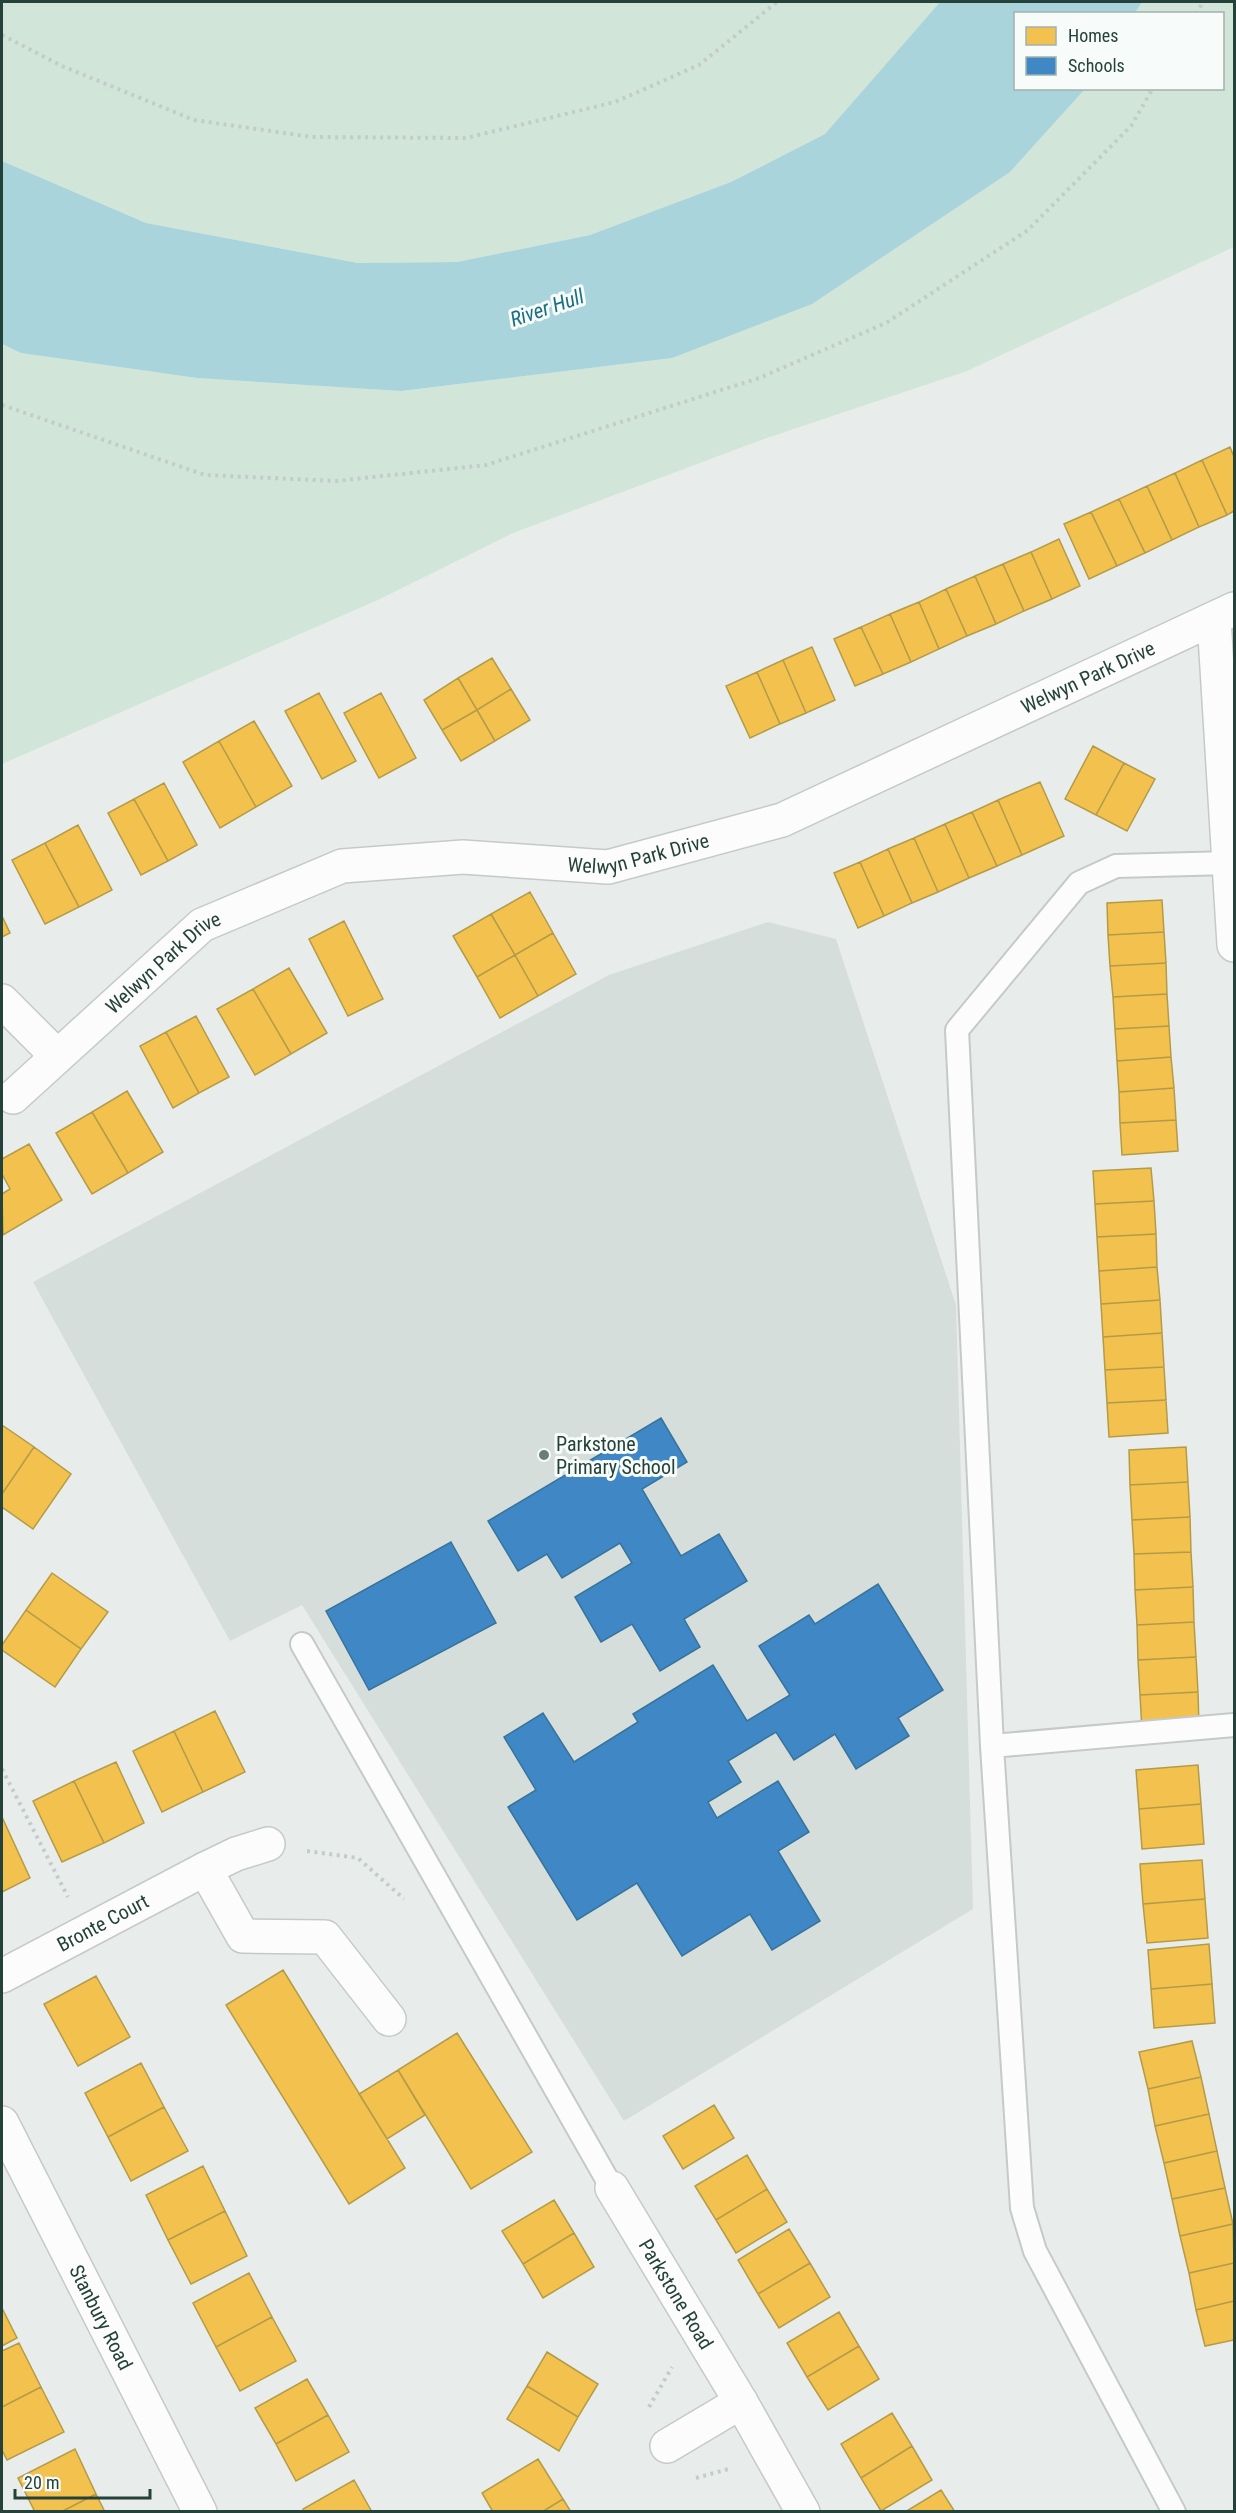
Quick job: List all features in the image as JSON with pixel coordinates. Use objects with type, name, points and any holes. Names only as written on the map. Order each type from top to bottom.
[{"type":"street","points":[[1224,614],[1234,945]]},
{"type":"street","name":"Welwyn Park Drive","points":[[13,1097],[202,925],[342,866],[463,857],[608,867],[782,819],[1224,614]]},
{"type":"street","points":[[2,1000],[57,1056]]},
{"type":"street","name":"Bronte Court","points":[[2,1976],[205,1869],[236,1854],[268,1844]]},
{"type":"street","points":[[205,1869],[243,1936],[325,1937],[389,2019]]},
{"type":"street","name":"Stanbury Road","points":[[2,2123],[200,2511]]},
{"type":"street","name":"Parkstone Road","points":[[612,2188],[741,2402],[803,2511]]},
{"type":"street","points":[[667,2446],[741,2402]]},
{"type":"lane","points":[[1174,2511],[1035,2252],[1022,2208],[992,1746],[957,1030],[1079,882],[1116,866],[1230,863]]},
{"type":"lane","points":[[302,1644],[612,2188]]},
{"type":"lane","points":[[992,1746],[1234,1725]]},
{"type":"path","points":[[2,35],[62,66],[194,120],[312,137],[466,138],[615,102],[699,64],[777,2]]},
{"type":"path","points":[[2,405],[204,475],[336,481],[486,465],[759,378],[886,323],[1028,230],[1131,126],[1152,90]]},
{"type":"path","points":[[2,1769],[86,1932]]},
{"type":"path","points":[[268,1844],[358,1858],[401,1895],[407,1905]]},
{"type":"path","points":[[645,2416],[675,2360]]},
{"type":"path","points":[[685,2481],[739,2466]]},
{"type":"shaded area","name":"Parkstone Primary School","points":[[768,922],[836,939],[956,1305],[973,1909],[624,2121],[302,1605],[230,1641],[33,1282],[609,975]]},
{"type":"green space","points":[[2,2],[940,2],[825,134],[731,182],[590,235],[457,262],[358,263],[146,223],[2,161]]},
{"type":"green space","points":[[1142,2],[1234,2],[1234,247],[967,371],[764,439],[513,533],[378,600],[2,764],[2,344],[21,353],[197,378],[401,391],[672,358],[1010,172],[1084,90],[1224,90],[1224,12],[1136,12]]},
{"type":"water","name":"River Hull","points":[[940,2],[1142,2],[1136,12],[1014,12],[1014,90],[1084,90],[1010,172],[812,304],[672,358],[401,391],[197,378],[21,353],[2,344],[2,161],[146,223],[358,263],[457,262],[590,235],[731,182],[825,134]]},
{"type":"building: Homes","points":[[1230,447],[1234,457],[1234,511],[1227,515],[1202,460]]},
{"type":"building: Homes","points":[[1202,460],[1227,515],[1199,527],[1175,473]]},
{"type":"building: Homes","points":[[1175,473],[1199,527],[1172,540],[1147,486]]},
{"type":"building: Homes","points":[[1147,486],[1172,540],[1145,553],[1119,499]]},
{"type":"building: Homes","points":[[1119,499],[1145,553],[1117,566],[1091,512]]},
{"type":"building: Homes","points":[[1091,512],[1117,566],[1089,579],[1064,524]]},
{"type":"building: Homes","points":[[1059,539],[1080,586],[1052,599],[1031,552]]},
{"type":"building: Homes","points":[[1031,552],[1052,599],[1024,611],[1003,564]]},
{"type":"building: Homes","points":[[1003,564],[1024,611],[996,624],[975,576]]},
{"type":"building: Homes","points":[[975,576],[996,624],[967,636],[946,589]]},
{"type":"building: Homes","points":[[946,589],[967,636],[939,649],[919,602]]},
{"type":"building: Homes","points":[[919,602],[939,649],[911,662],[890,614]]},
{"type":"building: Homes","points":[[890,614],[911,662],[883,674],[861,627]]},
{"type":"building: Homes","points":[[861,627],[883,674],[855,686],[834,639]]},
{"type":"building: Homes","points":[[812,647],[835,700],[806,713],[783,660]]},
{"type":"building: Homes","points":[[492,658],[511,689],[477,710],[458,678]]},
{"type":"building: Homes","points":[[783,660],[806,713],[780,724],[757,672]]},
{"type":"building: Homes","points":[[757,672],[780,724],[750,738],[726,686]]},
{"type":"building: Homes","points":[[458,678],[477,710],[442,730],[424,700]]},
{"type":"building: Homes","points":[[511,689],[530,720],[495,741],[477,710]]},
{"type":"building: Homes","points":[[319,693],[356,761],[322,779],[285,711]]},
{"type":"building: Homes","points":[[381,693],[416,758],[379,778],[344,713]]},
{"type":"building: Homes","points":[[477,710],[495,741],[461,761],[442,730]]},
{"type":"building: Homes","points":[[254,721],[292,786],[256,807],[219,741]]},
{"type":"building: Homes","points":[[219,741],[256,807],[220,828],[183,762]]},
{"type":"building: Homes","points":[[1093,746],[1124,763],[1096,815],[1065,799]]},
{"type":"building: Homes","points":[[1124,763],[1155,779],[1127,831],[1096,815]]},
{"type":"building: Homes","points":[[1040,782],[1064,836],[1022,855],[998,800]]},
{"type":"building: Homes","points":[[164,783],[197,845],[168,861],[134,799]]},
{"type":"building: Homes","points":[[134,799],[168,861],[141,875],[108,813]]},
{"type":"building: Homes","points":[[998,800],[1022,855],[997,866],[972,812]]},
{"type":"building: Homes","points":[[972,812],[997,866],[969,878],[945,824]]},
{"type":"building: Homes","points":[[945,824],[969,878],[938,892],[914,838]]},
{"type":"building: Homes","points":[[78,825],[112,890],[79,907],[45,843]]},
{"type":"building: Homes","points":[[914,838],[938,892],[912,903],[888,849]]},
{"type":"building: Homes","points":[[45,843],[79,907],[45,924],[12,860]]},
{"type":"building: Homes","points":[[888,849],[912,903],[884,916],[860,862]]},
{"type":"building: Homes","points":[[860,862],[884,916],[858,928],[834,873]]},
{"type":"building: Homes","points":[[530,892],[553,933],[515,955],[491,914]]},
{"type":"building: Homes","points":[[1162,900],[1164,932],[1108,935],[1107,903]]},
{"type":"building: Homes","points":[[491,914],[515,955],[477,977],[453,936]]},
{"type":"building: Homes","points":[[2,916],[10,933],[2,937]]},
{"type":"building: Homes","points":[[344,921],[383,999],[348,1016],[309,939]]},
{"type":"building: Homes","points":[[1164,932],[1166,963],[1110,966],[1108,935]]},
{"type":"building: Homes","points":[[553,933],[576,974],[538,996],[515,955]]},
{"type":"building: Homes","points":[[515,955],[538,996],[500,1018],[477,977]]},
{"type":"building: Homes","points":[[1166,963],[1167,994],[1113,997],[1110,966]]},
{"type":"building: Homes","points":[[289,968],[327,1033],[291,1054],[253,989]]},
{"type":"building: Homes","points":[[253,989],[291,1054],[255,1075],[217,1009]]},
{"type":"building: Homes","points":[[1167,994],[1169,1026],[1115,1029],[1113,997]]},
{"type":"building: Homes","points":[[196,1016],[229,1077],[199,1093],[166,1032]]},
{"type":"building: Homes","points":[[1169,1026],[1171,1057],[1117,1061],[1115,1029]]},
{"type":"building: Homes","points":[[166,1032],[199,1093],[173,1108],[140,1046]]},
{"type":"building: Homes","points":[[1171,1057],[1174,1088],[1119,1092],[1117,1061]]},
{"type":"building: Homes","points":[[1174,1088],[1176,1120],[1120,1123],[1119,1092]]},
{"type":"building: Homes","points":[[127,1091],[163,1152],[128,1173],[92,1112]]},
{"type":"building: Homes","points":[[92,1112],[128,1173],[92,1194],[56,1133]]},
{"type":"building: Homes","points":[[1176,1120],[1178,1151],[1122,1155],[1120,1123]]},
{"type":"building: Homes","points":[[29,1144],[62,1200],[3,1235],[2,1194],[10,1189],[2,1174],[2,1159]]},
{"type":"building: Homes","points":[[1151,1168],[1154,1201],[1095,1204],[1093,1171]]},
{"type":"building: Homes","points":[[1154,1201],[1156,1234],[1097,1237],[1095,1204]]},
{"type":"building: Homes","points":[[1156,1234],[1157,1267],[1099,1271],[1097,1237]]},
{"type":"building: Homes","points":[[1157,1267],[1160,1300],[1101,1304],[1099,1271]]},
{"type":"building: Homes","points":[[1160,1300],[1162,1333],[1103,1337],[1101,1304]]},
{"type":"building: Homes","points":[[1162,1333],[1164,1367],[1105,1370],[1103,1337]]},
{"type":"building: Homes","points":[[1164,1367],[1166,1400],[1107,1403],[1105,1370]]},
{"type":"building: Homes","points":[[1166,1400],[1168,1433],[1109,1437],[1107,1403]]},
{"type":"building: Homes","points":[[2,1425],[34,1447],[2,1494]]},
{"type":"building: Homes","points":[[34,1447],[71,1474],[33,1529],[2,1507],[2,1494]]},
{"type":"building: Homes","points":[[1186,1447],[1188,1482],[1130,1485],[1129,1450]]},
{"type":"building: Homes","points":[[1188,1482],[1190,1517],[1132,1520],[1130,1485]]},
{"type":"building: Homes","points":[[1190,1517],[1191,1552],[1134,1554],[1132,1520]]},
{"type":"building: Homes","points":[[1191,1552],[1193,1587],[1135,1590],[1134,1554]]},
{"type":"building: Homes","points":[[52,1573],[108,1612],[81,1649],[26,1610]]},
{"type":"building: Homes","points":[[1193,1587],[1194,1622],[1137,1625],[1135,1590]]},
{"type":"building: Homes","points":[[26,1610],[81,1649],[55,1687],[2,1650],[2,1645]]},
{"type":"building: Homes","points":[[1194,1622],[1196,1657],[1138,1660],[1137,1625]]},
{"type":"building: Homes","points":[[1196,1657],[1198,1692],[1140,1695],[1138,1660]]},
{"type":"building: Homes","points":[[1198,1692],[1199,1727],[1142,1730],[1140,1695]]},
{"type":"building: Homes","points":[[215,1711],[245,1772],[203,1792],[174,1731]]},
{"type":"building: Homes","points":[[174,1731],[203,1792],[162,1812],[133,1751]]},
{"type":"building: Homes","points":[[116,1762],[144,1823],[104,1843],[74,1781]]},
{"type":"building: Homes","points":[[1198,1765],[1201,1804],[1139,1809],[1136,1770]]},
{"type":"building: Homes","points":[[74,1781],[104,1843],[62,1862],[33,1801]]},
{"type":"building: Homes","points":[[1201,1804],[1204,1844],[1142,1849],[1139,1809]]},
{"type":"building: Homes","points":[[2,1817],[30,1878],[2,1892]]},
{"type":"building: Homes","points":[[1202,1860],[1205,1899],[1143,1904],[1140,1864]]},
{"type":"building: Homes","points":[[1205,1899],[1208,1938],[1147,1943],[1143,1904]]},
{"type":"building: Homes","points":[[1209,1944],[1212,1984],[1151,1989],[1148,1950]]},
{"type":"building: Homes","points":[[283,1970],[405,2168],[349,2204],[226,2005]]},
{"type":"building: Homes","points":[[96,1976],[130,2037],[78,2066],[44,2004]]},
{"type":"building: Homes","points":[[1212,1984],[1215,2023],[1154,2028],[1151,1989]]},
{"type":"building: Homes","points":[[457,2033],[532,2152],[471,2189],[398,2070]]},
{"type":"building: Homes","points":[[1192,2041],[1201,2077],[1148,2089],[1139,2052]]},
{"type":"building: Homes","points":[[141,2063],[164,2107],[108,2137],[85,2093]]},
{"type":"building: Homes","points":[[398,2070],[425,2115],[387,2139],[359,2094]]},
{"type":"building: Homes","points":[[1201,2077],[1209,2114],[1155,2126],[1148,2089]]},
{"type":"building: Homes","points":[[714,2105],[734,2138],[683,2169],[663,2136]]},
{"type":"building: Homes","points":[[164,2107],[188,2151],[131,2181],[108,2137]]},
{"type":"building: Homes","points":[[1209,2114],[1217,2151],[1164,2163],[1155,2126]]},
{"type":"building: Homes","points":[[1217,2151],[1225,2188],[1172,2199],[1164,2163]]},
{"type":"building: Homes","points":[[747,2155],[767,2189],[716,2220],[695,2186]]},
{"type":"building: Homes","points":[[203,2166],[225,2211],[168,2240],[146,2195]]},
{"type":"building: Homes","points":[[1225,2188],[1233,2224],[1180,2236],[1172,2199]]},
{"type":"building: Homes","points":[[767,2189],[787,2222],[736,2253],[716,2220]]},
{"type":"building: Homes","points":[[554,2200],[574,2233],[523,2264],[502,2231]]},
{"type":"building: Homes","points":[[225,2211],[247,2256],[191,2284],[168,2240]]},
{"type":"building: Homes","points":[[1233,2224],[1234,2263],[1189,2273],[1180,2236]]},
{"type":"building: Homes","points":[[789,2229],[810,2263],[758,2294],[738,2260]]},
{"type":"building: Homes","points":[[574,2233],[594,2267],[543,2298],[523,2264]]},
{"type":"building: Homes","points":[[810,2263],[830,2297],[779,2328],[758,2294]]},
{"type":"building: Homes","points":[[1234,2263],[1234,2301],[1196,2310],[1189,2273]]},
{"type":"building: Homes","points":[[249,2273],[272,2317],[216,2347],[193,2303]]},
{"type":"building: Homes","points":[[1234,2301],[1234,2340],[1205,2346],[1196,2310]]},
{"type":"building: Homes","points":[[2,2308],[17,2338],[2,2346]]},
{"type":"building: Homes","points":[[839,2312],[859,2346],[807,2377],[787,2343]]},
{"type":"building: Homes","points":[[272,2317],[296,2361],[240,2391],[216,2347]]},
{"type":"building: Homes","points":[[19,2343],[41,2387],[2,2407],[2,2351]]},
{"type":"building: Homes","points":[[859,2346],[879,2379],[828,2410],[807,2377]]},
{"type":"building: Homes","points":[[547,2352],[598,2384],[578,2417],[527,2386]]},
{"type":"building: Homes","points":[[307,2379],[328,2415],[276,2444],[255,2408]]},
{"type":"building: Homes","points":[[527,2386],[578,2417],[559,2451],[507,2419]]},
{"type":"building: Homes","points":[[41,2387],[64,2432],[7,2460],[2,2450],[2,2407]]},
{"type":"building: Homes","points":[[892,2413],[912,2446],[861,2478],[841,2444]]},
{"type":"building: Homes","points":[[328,2415],[349,2452],[296,2481],[276,2444]]},
{"type":"building: Homes","points":[[912,2446],[932,2480],[881,2511],[861,2478]]},
{"type":"building: Homes","points":[[75,2449],[96,2494],[61,2512],[35,2512],[18,2478]]},
{"type":"building: Homes","points":[[538,2459],[563,2499],[542,2512],[493,2512],[482,2493]]},
{"type":"building: Homes","points":[[354,2480],[372,2512],[304,2512],[303,2509]]},
{"type":"building: Homes","points":[[941,2490],[955,2512],[905,2512]]},
{"type":"building: Homes","points":[[96,2494],[105,2512],[61,2512]]},
{"type":"building: Homes","points":[[563,2499],[571,2512],[542,2512]]},
{"type":"building: Schools","points":[[661,1418],[687,1462],[642,1489],[681,1556],[719,1534],[747,1581],[684,1619],[700,1647],[660,1671],[632,1624],[601,1642],[575,1597],[632,1563],[620,1543],[562,1578],[547,1554],[518,1571],[488,1521]]},
{"type":"building: Schools","points":[[451,1542],[496,1623],[369,1690],[326,1611]]},
{"type":"building: Schools","points":[[878,1584],[943,1690],[898,1718],[909,1736],[856,1769],[835,1734],[794,1760],[776,1732],[728,1761],[741,1782],[708,1802],[717,1818],[778,1781],[809,1832],[778,1851],[820,1921],[772,1950],[750,1914],[682,1956],[637,1883],[577,1920],[508,1807],[536,1790],[504,1737],[543,1713],[574,1762],[638,1722],[633,1714],[713,1665],[747,1721],[790,1695],[759,1646],[809,1615],[815,1624]]},
{"type":"place","name":"Parkstone Primary School","points":[[544,1455]]}]
